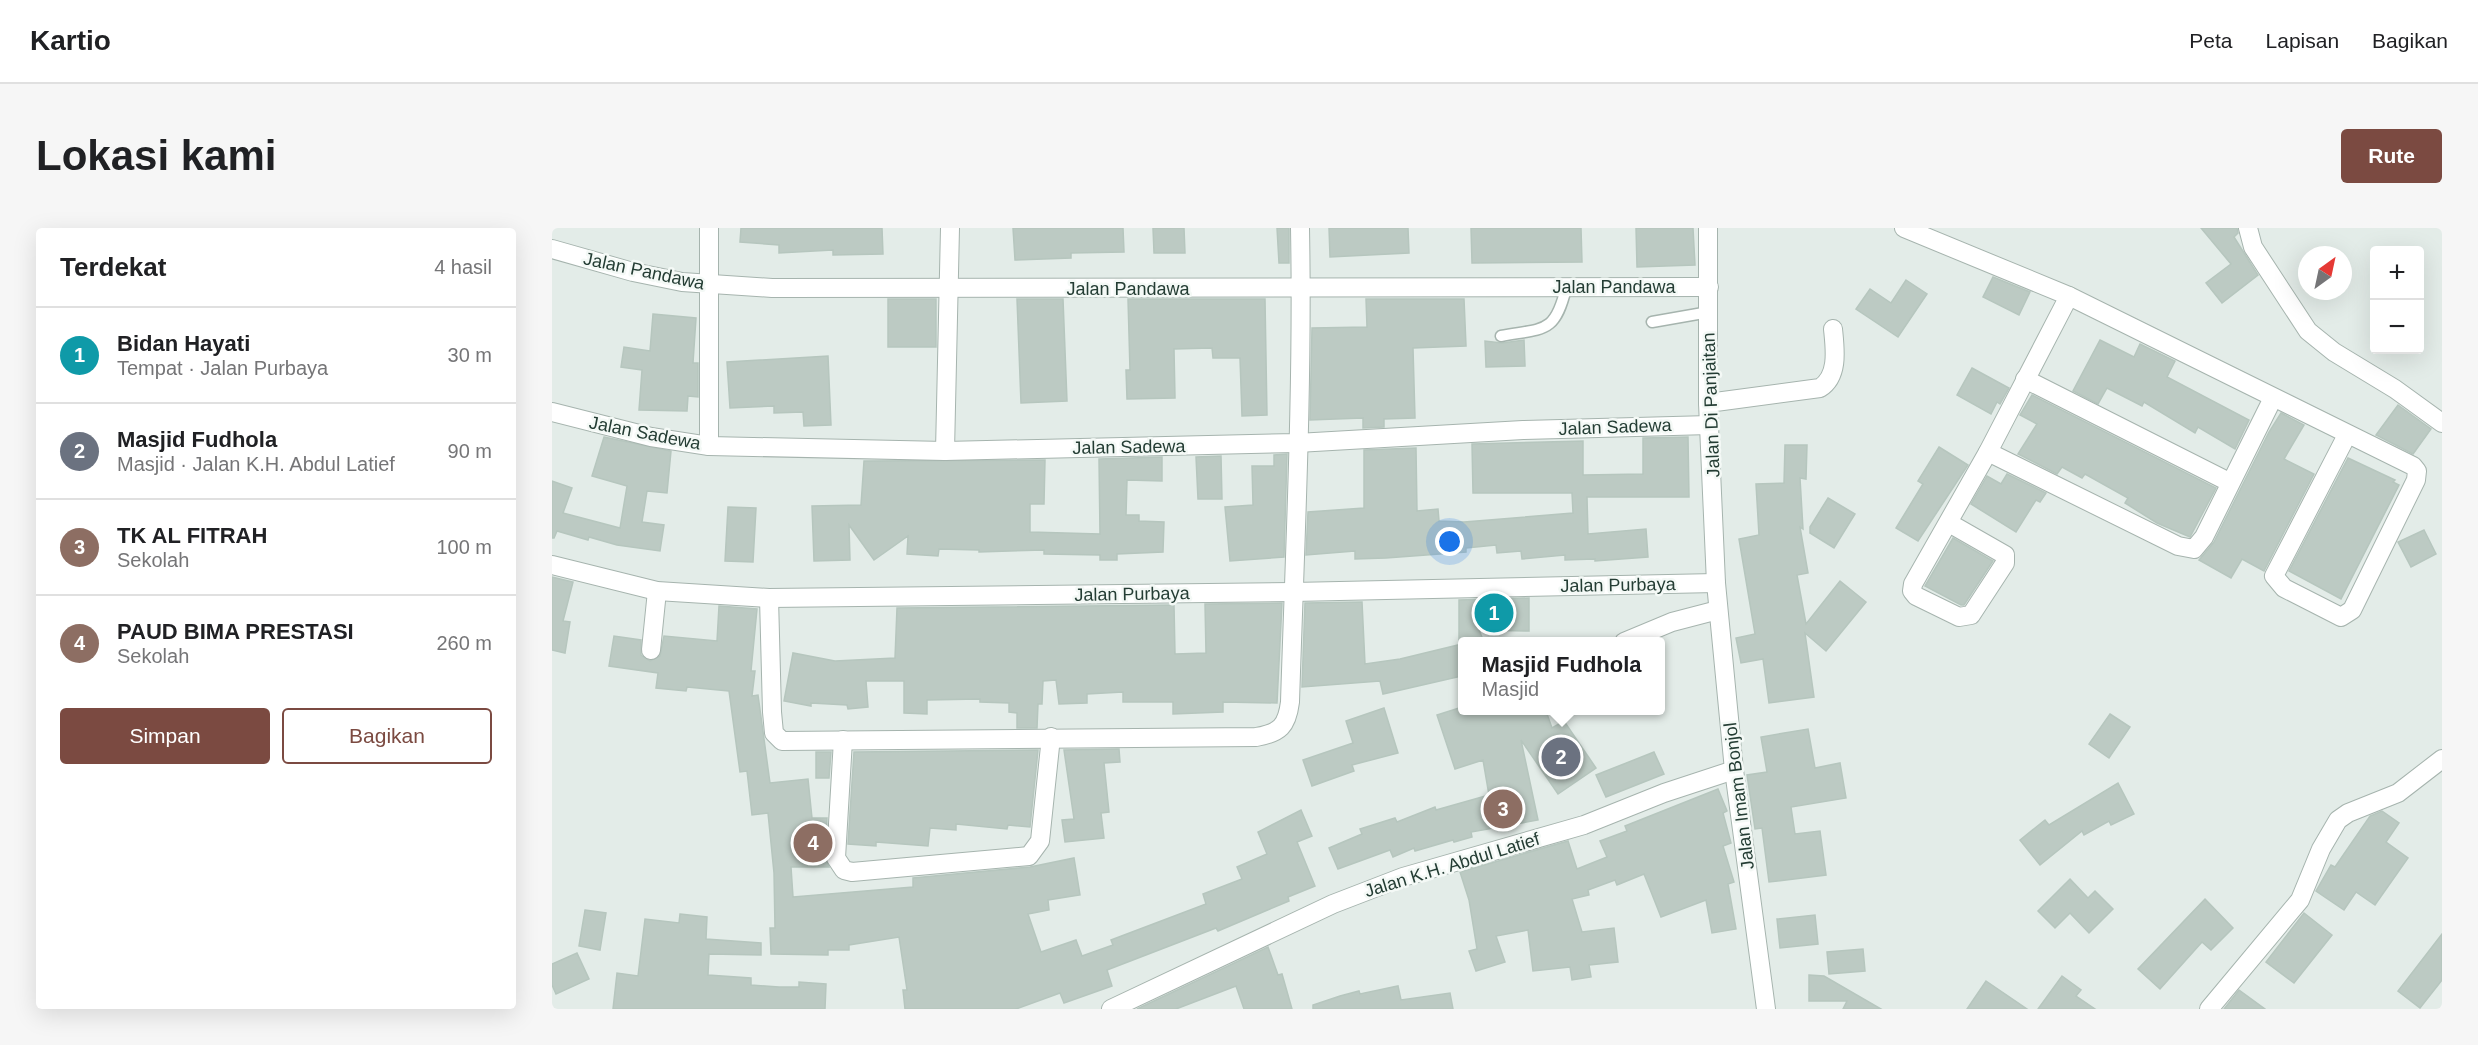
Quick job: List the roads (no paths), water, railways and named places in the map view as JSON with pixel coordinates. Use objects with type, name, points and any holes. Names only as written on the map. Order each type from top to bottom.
[{"type":"street","points":[[709,228],[707,286],[709,446]]},
{"type":"street","points":[[945,451],[950,228]]},
{"type":"street","points":[[769,598],[772,712],[777,738],[788,742],[1051,737],[1256,737],[1273,734],[1282,728],[1288,719],[1293,592],[1301,289],[1300,228]]},
{"type":"street","name":"Jalan Di Panjaitan","points":[[1708,228],[1708,403],[1716,583]]},
{"type":"street","points":[[1904,228],[2069,296],[2347,435],[2408,463],[2416,471],[2417,476],[2352,610],[2341,617],[2284,588],[2274,576],[2347,435]]},
{"type":"street","points":[[2248,228],[2253,247],[2308,331],[2334,352],[2395,389],[2442,423]]},
{"type":"street","name":"Jalan Pandawa","points":[[552,249],[633,272],[707,286],[947,289],[1709,287]]},
{"type":"street","points":[[1949,523],[2005,555],[2005,563],[1971,615],[1966,618],[1959,617],[1916,596],[1912,591],[1912,584],[1988,452],[2069,296]]},
{"type":"street","points":[[1708,403],[1820,388],[1831,379],[1834,363],[1833,329]]},
{"type":"street","points":[[2025,379],[2229,482]]},
{"type":"street","points":[[1988,452],[2188,550],[2199,546],[2273,398]]},
{"type":"street","name":"Jalan Sadewa","points":[[552,412],[651,437],[709,446],[945,451],[1297,443],[1523,430],[1710,425]]},
{"type":"street","name":"Jalan Purbaya","points":[[552,565],[657,591],[769,598],[1293,592],[1716,583]]},
{"type":"street","name":"Jalan Imam Bonjol","points":[[1716,583],[1734,770],[1766,1009]]},
{"type":"street","points":[[651,650],[657,591]]},
{"type":"street","points":[[1636,637],[1672,622],[1718,610]]},
{"type":"street","points":[[843,740],[836,858],[844,870],[852,872],[1029,856],[1040,841],[1051,737]]},
{"type":"street","points":[[2209,1009],[2300,900],[2321,849],[2338,820],[2348,813],[2398,793],[2440,765]]},
{"type":"street","name":"Jalan K.H. Abdul Latief","points":[[1111,1009],[1333,904],[1403,877],[1584,825],[1664,793],[1734,770]]},
{"type":"lane","points":[[1502,336],[1546,328],[1560,311],[1566,288]]},
{"type":"lane","points":[[1652,322],[1709,312]]},
{"type":"place","name":"Bidan Hayati","points":[[1494,613]]},
{"type":"place","name":"Masjid Fudhola","points":[[1561,757]]},
{"type":"place","name":"TK AL FITRAH","points":[[1503,809]]},
{"type":"place","name":"PAUD BIMA PRESTASI","points":[[813,843]]}]
